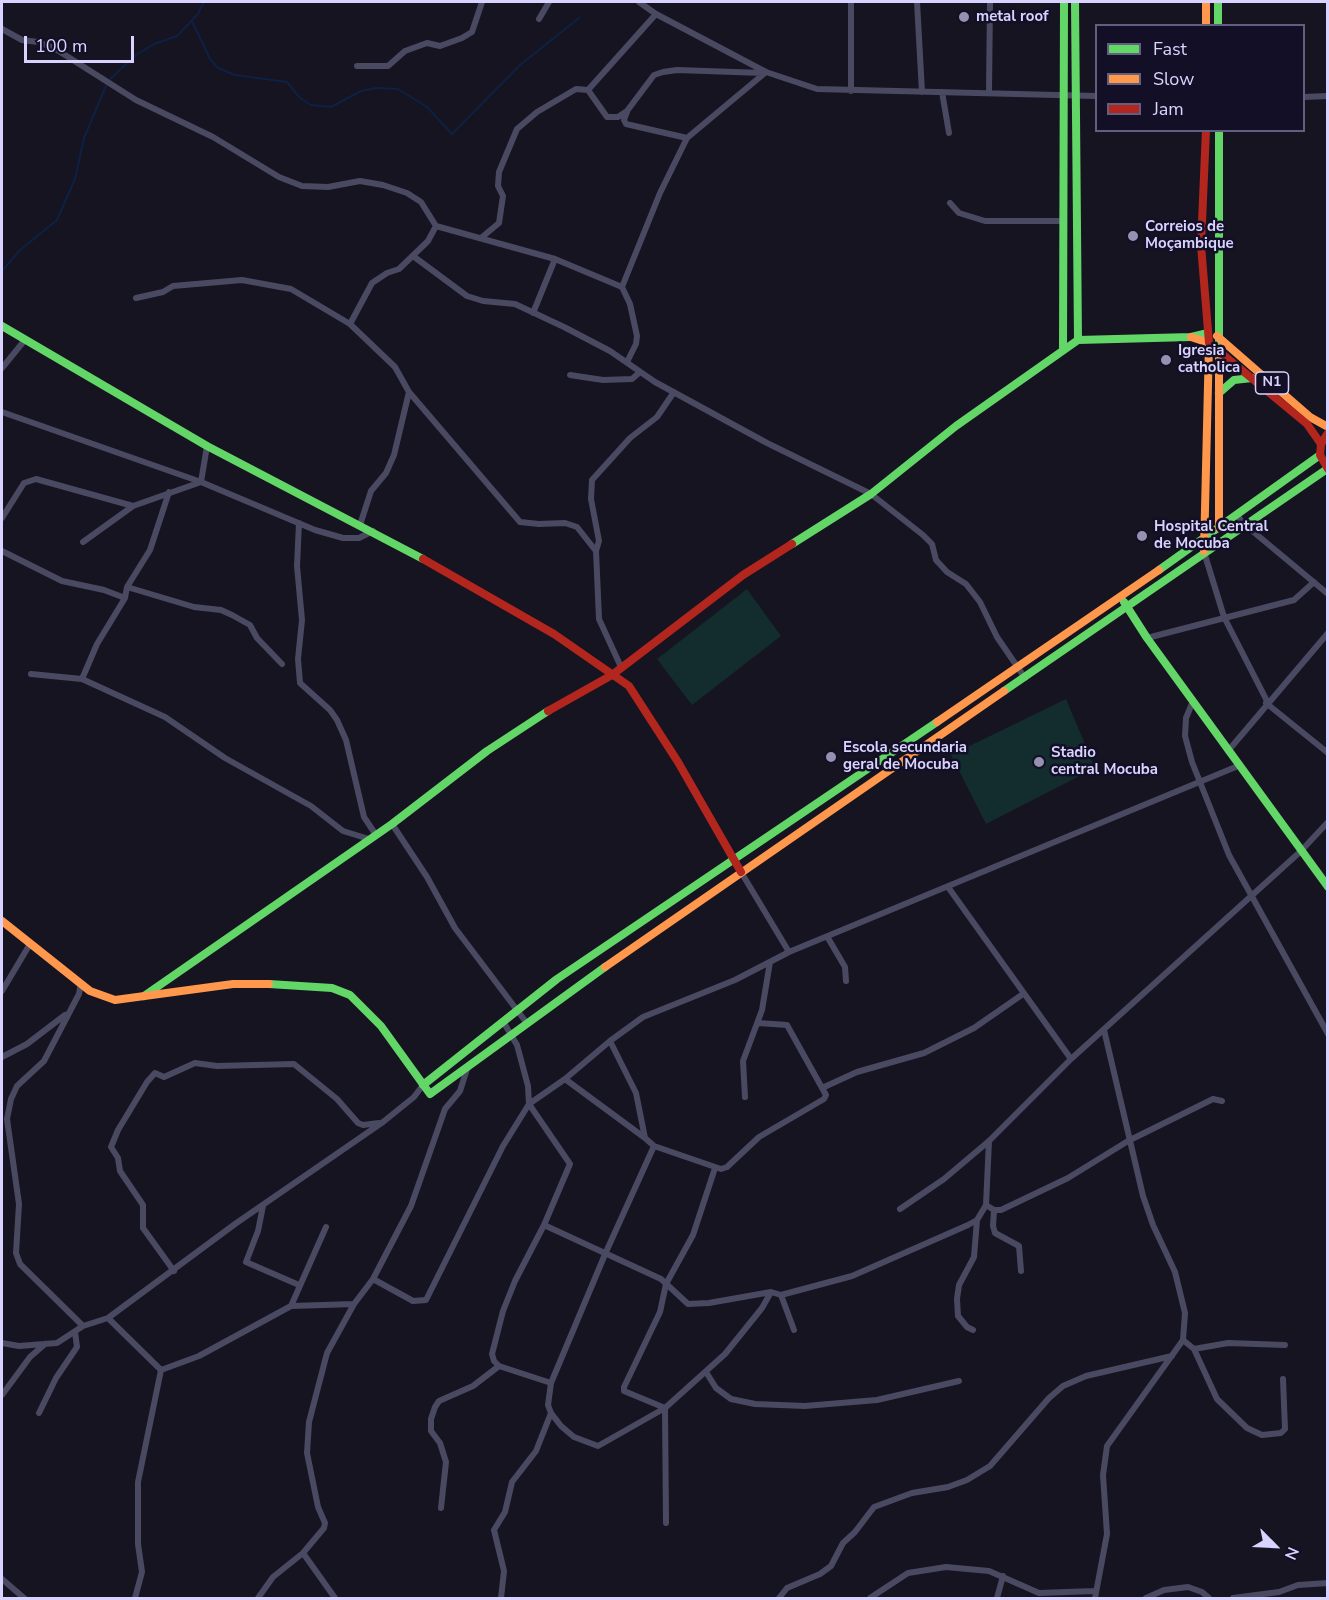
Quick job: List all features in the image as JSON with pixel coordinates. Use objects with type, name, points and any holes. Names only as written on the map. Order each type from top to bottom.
[{"type":"main road","points":[[1063,350],[1064,2]]},
{"type":"main road","points":[[1075,2],[1078,339]]},
{"type":"main road","points":[[1206,2],[1206,24]]},
{"type":"main road","points":[[1218,2],[1218,24]]},
{"type":"main road","points":[[1204,551],[1209,343],[1201,245],[1206,132]]},
{"type":"main road","points":[[1219,132],[1220,541]]},
{"type":"main road","points":[[2,326],[207,446],[373,531],[554,634],[629,686],[644,707],[741,872]]},
{"type":"main road","points":[[141,998],[392,824],[487,751],[546,712],[612,675],[743,575],[871,495],[956,426],[1078,339],[1191,337],[1208,333]]},
{"type":"main road","name":"N1","points":[[1208,333],[1219,337],[1310,417],[1328,427]]},
{"type":"main road","points":[[1191,337],[1209,343]]},
{"type":"main road","name":"N1","points":[[1209,343],[1307,424],[1321,444]]},
{"type":"main road","points":[[1219,393],[1234,380],[1252,378]]},
{"type":"main road","points":[[2,921],[90,991],[106,997],[141,998],[233,984],[293,984],[332,988],[350,995],[381,1026],[430,1094],[526,1022],[741,872],[1025,678],[1204,551],[1327,469],[1320,454],[1321,444],[1328,433]]},
{"type":"main road","points":[[423,1084],[557,980],[1121,597],[1320,454]]},
{"type":"main road","points":[[1121,597],[1147,638],[1238,766],[1328,887]]},
{"type":"main road","points":[[900,747],[907,758]]},
{"type":"main road","points":[[557,980],[572,991]]},
{"type":"street","points":[[357,66],[388,66],[405,51],[427,43],[440,46],[462,38],[472,32],[482,2]]},
{"type":"street","points":[[539,19],[549,2]]},
{"type":"street","points":[[639,2],[656,15],[764,72],[817,89],[1095,96]]},
{"type":"street","points":[[851,2],[851,91]]},
{"type":"street","points":[[917,2],[922,92]]},
{"type":"street","points":[[989,92],[990,2]]},
{"type":"street","points":[[588,90],[656,15]]},
{"type":"street","points":[[2,29],[22,40],[38,42],[54,48],[136,99],[213,137],[279,177],[302,186],[328,187],[360,181],[384,185],[407,193],[422,202],[436,226],[555,259],[622,287],[630,304],[637,336],[636,344],[627,362]]},
{"type":"street","points":[[687,138],[626,124],[624,120],[627,111],[654,75],[677,70],[764,72]]},
{"type":"street","points":[[622,287],[660,193],[687,138],[764,72]]},
{"type":"street","points":[[481,238],[499,222],[503,196],[498,186],[499,172],[517,129],[537,112],[576,89],[588,90]]},
{"type":"street","points":[[588,90],[607,117],[618,117],[627,111]]},
{"type":"street","points":[[942,92],[949,133]]},
{"type":"street","points":[[1305,97],[1328,96]]},
{"type":"street","points":[[950,203],[959,213],[985,221],[1062,221]]},
{"type":"street","points":[[350,324],[372,283],[387,273],[399,269],[428,241],[436,226]]},
{"type":"street","points":[[413,256],[475,300],[515,304],[582,336],[674,392],[767,443],[871,495],[932,544],[936,560],[947,572],[966,584],[980,602],[997,637],[1025,678]]},
{"type":"street","points":[[533,313],[555,259]]},
{"type":"street","points":[[136,298],[163,292],[173,286],[242,280],[291,289],[350,324],[395,367],[410,392],[520,522],[577,527],[596,551]]},
{"type":"street","points":[[2,368],[24,340]]},
{"type":"street","points":[[570,375],[603,380],[632,379],[640,372]]},
{"type":"street","points":[[360,525],[370,491],[386,473],[394,455],[410,392]]},
{"type":"street","points":[[621,667],[599,619],[596,551],[599,541],[591,499],[592,480],[630,438],[657,417],[674,392]]},
{"type":"street","points":[[2,412],[201,482],[299,523],[343,538],[359,538],[373,531]]},
{"type":"street","points":[[201,482],[207,446]]},
{"type":"street","points":[[2,518],[5,509],[24,483],[36,479],[133,506]]},
{"type":"street","points":[[83,542],[133,506],[201,482]]},
{"type":"street","points":[[82,679],[98,644],[125,598],[127,587],[150,550],[169,492]]},
{"type":"street","points":[[1236,514],[1244,524],[1328,594]]},
{"type":"street","points":[[299,523],[297,566],[302,621],[298,659],[300,683],[337,720],[346,740],[364,816],[372,837]]},
{"type":"street","points":[[2,551],[62,581],[104,590],[125,598]]},
{"type":"street","points":[[1204,551],[1224,617],[1267,702],[1328,753]]},
{"type":"street","points":[[1147,638],[1294,600],[1314,582]]},
{"type":"street","points":[[127,587],[194,607],[221,610],[232,615],[250,625],[257,638],[282,664]]},
{"type":"street","points":[[1228,750],[1328,633]]},
{"type":"street","points":[[31,674],[82,679],[165,717],[225,758],[311,806],[343,831],[372,837]]},
{"type":"street","points":[[1193,702],[1186,718],[1185,735],[1200,783],[1229,855],[1328,1034]]},
{"type":"street","points":[[373,1279],[413,1301],[426,1300],[504,1146],[529,1104],[565,1079],[609,1041],[643,1017],[735,980],[789,952],[828,938],[1238,766]]},
{"type":"street","points":[[900,1209],[944,1179],[989,1141],[1038,1095],[1071,1059],[1301,851],[1328,822]]},
{"type":"street","points":[[392,824],[427,876],[455,928],[526,1022]]},
{"type":"street","points":[[741,872],[789,952]]},
{"type":"street","points":[[948,887],[1071,1059]]},
{"type":"street","points":[[828,938],[845,967],[846,981]]},
{"type":"street","points":[[2,992],[30,944]]},
{"type":"street","points":[[745,1098],[743,1061],[758,1023],[770,962]]},
{"type":"street","points":[[81,983],[79,994],[44,1061],[17,1086],[11,1099],[7,1119],[19,1204],[16,1253],[20,1264],[83,1326]]},
{"type":"street","points":[[822,1088],[857,1072],[924,1053],[974,1028],[1023,994]]},
{"type":"street","points":[[2,1057],[27,1044],[68,1012]]},
{"type":"street","points":[[504,1023],[517,1045],[528,1086],[529,1104],[570,1164],[544,1225],[515,1281],[503,1311],[492,1354],[499,1366],[551,1383]]},
{"type":"street","points":[[565,1079],[654,1146],[715,1168],[727,1167],[759,1137],[818,1103],[826,1095],[787,1025],[758,1023]]},
{"type":"street","points":[[870,1599],[908,1573],[946,1567],[974,1568],[1003,1576],[1040,1596],[1095,1595],[1107,1534],[1103,1475],[1107,1446],[1183,1340],[1184,1302],[1175,1272],[1149,1215],[1128,1141],[1104,1030]]},
{"type":"street","points":[[609,1041],[636,1093],[645,1138]]},
{"type":"street","points":[[174,1271],[143,1228],[143,1205],[120,1170],[118,1158],[111,1147],[118,1130],[147,1082],[155,1073],[164,1077],[195,1063],[217,1066],[294,1064],[337,1099],[358,1123],[363,1125],[382,1122]]},
{"type":"street","points":[[258,1599],[273,1577],[303,1553],[320,1534],[325,1523],[318,1508],[307,1453],[309,1422],[327,1353],[354,1304],[373,1279],[411,1206],[445,1109],[460,1091],[468,1066]]},
{"type":"street","points":[[2,1343],[20,1346],[57,1343],[83,1326],[108,1318],[236,1224],[382,1122],[414,1096],[423,1084]]},
{"type":"street","points":[[414,1096],[430,1094]]},
{"type":"street","points":[[986,1205],[994,1210],[1002,1210],[1068,1178],[1128,1141],[1213,1099],[1222,1101]]},
{"type":"street","points":[[973,1330],[966,1328],[958,1316],[957,1299],[959,1285],[974,1257],[977,1220],[986,1205],[989,1141]]},
{"type":"street","points":[[501,1599],[504,1571],[494,1530],[505,1512],[512,1482],[536,1451],[550,1413],[548,1398],[551,1383],[654,1146]]},
{"type":"street","points":[[665,1408],[629,1395],[624,1387],[660,1312],[666,1284],[693,1235],[715,1168]]},
{"type":"street","points":[[263,1206],[258,1232],[246,1262],[299,1285]]},
{"type":"street","points":[[994,1210],[995,1233],[1019,1246],[1021,1271]]},
{"type":"street","points":[[544,1225],[606,1252],[666,1284],[688,1304],[695,1305],[771,1292],[781,1296],[852,1276],[977,1220]]},
{"type":"street","points":[[291,1306],[326,1227]]},
{"type":"street","points":[[550,1413],[574,1437],[598,1446],[665,1408],[706,1372],[743,1332],[771,1292]]},
{"type":"street","points":[[781,1296],[794,1330]]},
{"type":"street","points":[[161,1370],[199,1356],[291,1306],[354,1304]]},
{"type":"street","points":[[108,1318],[161,1370]]},
{"type":"street","points":[[39,1413],[56,1378],[77,1347],[75,1332]]},
{"type":"street","points":[[1183,1340],[1194,1349],[1217,1399],[1247,1428],[1262,1435],[1281,1433],[1285,1429],[1283,1379]]},
{"type":"street","points":[[1194,1349],[1236,1342],[1285,1346]]},
{"type":"street","points":[[2,1395],[30,1357],[45,1344]]},
{"type":"street","points":[[779,1599],[786,1588],[820,1574],[831,1566],[843,1543],[874,1507],[912,1493],[948,1487],[967,1480],[990,1466],[1062,1386],[1086,1376],[1173,1356]]},
{"type":"street","points":[[441,1508],[446,1462],[440,1443],[431,1431],[431,1419],[435,1407],[445,1398],[473,1386],[499,1366]]},
{"type":"street","points":[[135,1599],[142,1572],[138,1544],[138,1482],[161,1370]]},
{"type":"street","points":[[706,1372],[716,1388],[731,1399],[755,1404],[805,1406],[877,1400],[959,1382]]},
{"type":"street","points":[[665,1408],[666,1523]]},
{"type":"street","points":[[303,1553],[334,1599]]},
{"type":"street","points":[[997,1599],[1003,1576]]},
{"type":"street","points":[[2,1579],[24,1599]]},
{"type":"street","points":[[1233,1599],[1279,1592],[1298,1585],[1328,1584]]},
{"type":"street","points":[[1146,1599],[1176,1587],[1188,1587],[1218,1599]]},
{"type":"street","points":[[1202,1592],[1209,1599]]},
{"type":"green space","points":[[747,589],[781,636],[692,705],[657,659]]},
{"type":"green space","points":[[1066,699],[1095,768],[986,824],[951,755]]},
{"type":"waterway","points":[[2,271],[20,250],[57,220],[75,179],[84,138],[108,81],[136,55],[154,44],[177,36],[198,14],[204,2]]},
{"type":"waterway","points":[[192,21],[210,59],[218,68],[235,75],[287,82],[300,98],[311,105],[331,107],[361,91],[376,88],[398,89],[427,107],[452,134],[520,65],[579,18]]},
{"type":"traffic: fast","points":[[1063,349],[1064,2]]},
{"type":"traffic: fast","points":[[1075,2],[1078,340]]},
{"type":"traffic: fast","points":[[1218,2],[1218,24]]},
{"type":"traffic: fast","points":[[1219,132],[1219,351]]},
{"type":"traffic: fast","points":[[2,326],[207,446],[423,559]]},
{"type":"traffic: fast","points":[[792,544],[871,494],[956,426],[1078,340],[1191,337],[1208,333]]},
{"type":"traffic: fast","points":[[1219,393],[1234,380],[1252,378]]},
{"type":"traffic: fast","points":[[1159,570],[1320,455]]},
{"type":"traffic: fast","points":[[1004,691],[1327,469]]},
{"type":"traffic: fast","points":[[1124,602],[1147,638],[1328,887]]},
{"type":"traffic: fast","points":[[144,996],[392,824],[487,751],[548,711]]},
{"type":"traffic: fast","points":[[423,1085],[557,979],[937,722]]},
{"type":"traffic: fast","points":[[269,984],[332,988],[350,995],[381,1026],[430,1094],[605,967]]},
{"type":"traffic: slow","points":[[1206,2],[1206,24]]},
{"type":"traffic: slow","points":[[1217,336],[1310,417],[1328,427]]},
{"type":"traffic: slow","points":[[1191,337],[1209,343],[1204,551]]},
{"type":"traffic: slow","points":[[1219,351],[1219,528]]},
{"type":"traffic: slow","points":[[937,722],[1159,570]]},
{"type":"traffic: slow","points":[[605,967],[1004,691]]},
{"type":"traffic: slow","points":[[2,921],[90,991],[115,1000],[233,984],[269,984]]},
{"type":"traffic: jam","points":[[1206,132],[1201,245],[1209,343],[1307,424],[1321,444]]},
{"type":"traffic: jam","points":[[1328,433],[1321,444],[1320,455],[1328,469]]},
{"type":"traffic: jam","points":[[548,711],[612,675],[743,575],[792,544]]},
{"type":"traffic: jam","points":[[423,559],[554,634],[629,686],[678,762],[741,872]]},
{"type":"place","name":"metal roof","points":[[964,17]]},
{"type":"place","name":"Correios de Moçambique","points":[[1133,236]]},
{"type":"place","name":"Igresia catholica","points":[[1166,360]]},
{"type":"place","name":"Hospital Central de Mocuba","points":[[1142,536]]},
{"type":"place","name":"Escola secundaria geral de Mocuba","points":[[831,757]]},
{"type":"place","name":"Stadio central Mocuba","points":[[1039,762]]}]
